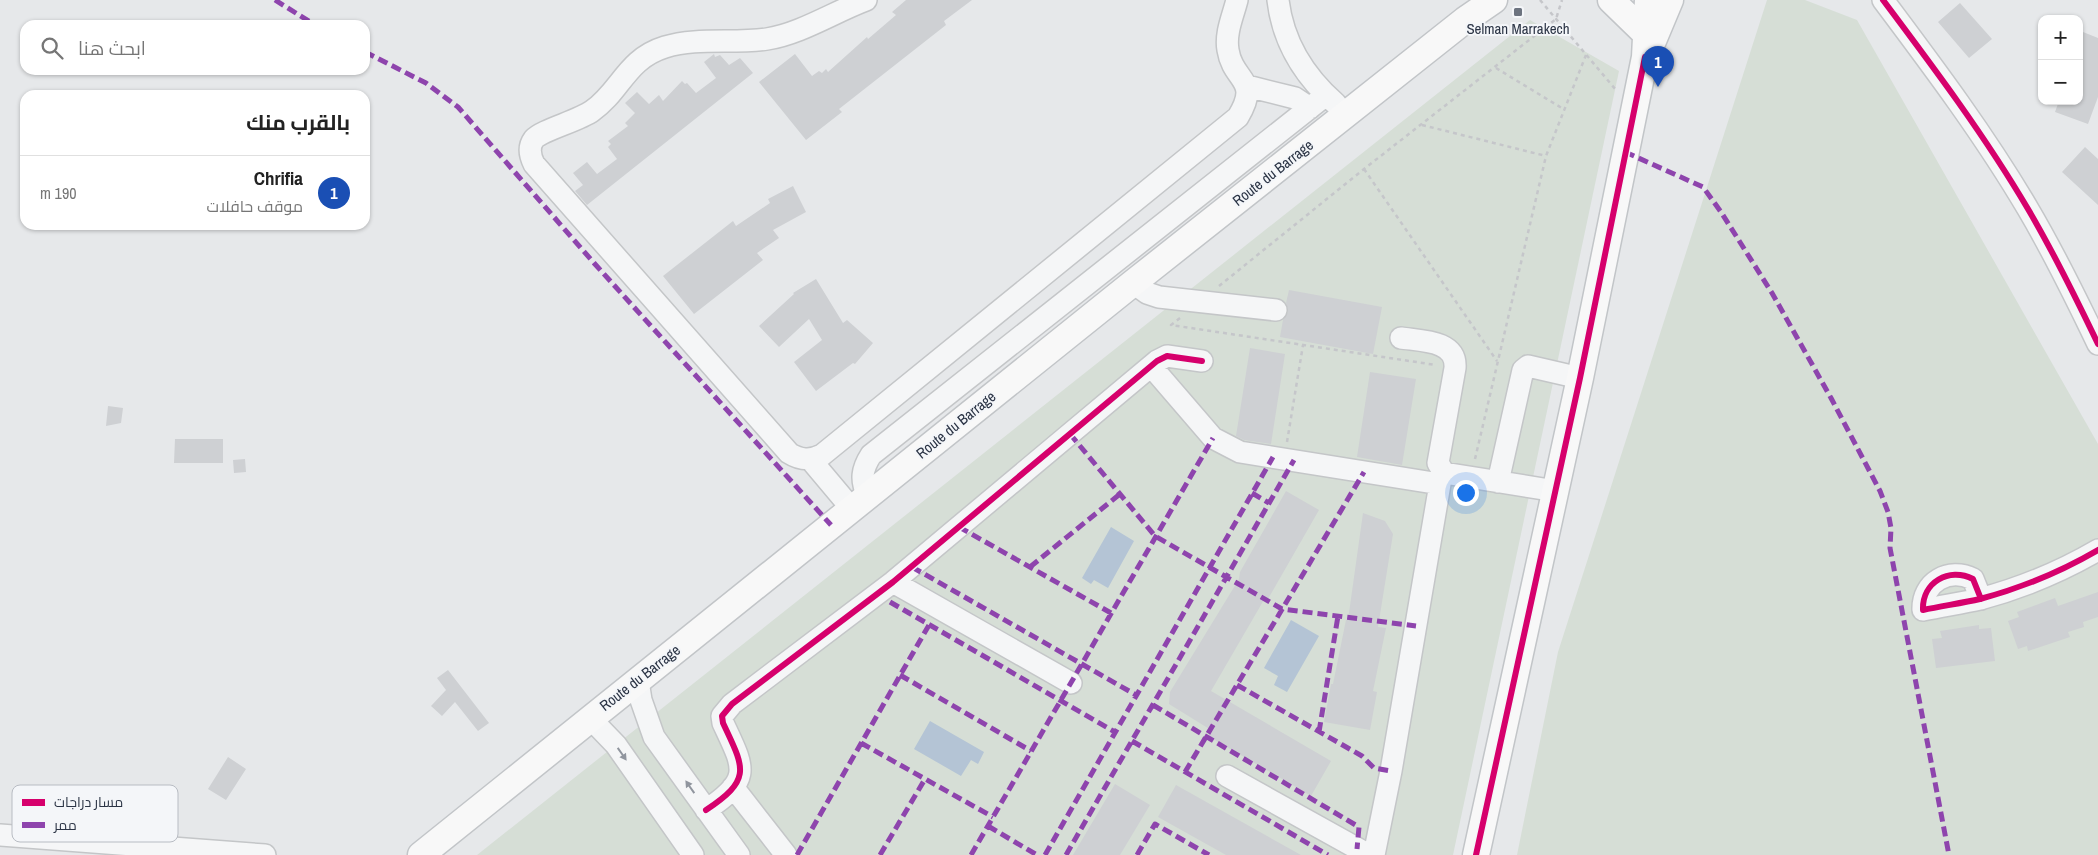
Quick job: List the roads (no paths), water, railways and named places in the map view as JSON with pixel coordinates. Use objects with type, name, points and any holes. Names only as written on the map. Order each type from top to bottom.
[{"type":"main road","points":[[1611,0],[1646,45]]},
{"type":"main road","points":[[1476,855],[1556,491],[1637,98],[1646,45],[1648,0]]},
{"type":"main road","points":[[1646,45],[1670,0]]},
{"type":"main road","name":"Route du Barrage","points":[[421,855],[1133,283],[1488,2]]},
{"type":"street","points":[[866,0],[797,31],[781,36],[754,41],[677,44],[654,51],[635,64],[604,101],[593,110],[580,119],[539,135],[530,148],[534,164],[789,453],[799,458],[810,459],[822,455],[1232,123],[1242,110],[1248,94],[1247,86],[1234,67],[1228,52],[1228,36],[1237,0]]},
{"type":"street","points":[[1278,0],[1285,35],[1318,101]]},
{"type":"street","points":[[1883,0],[1975,127],[2028,209],[2060,267],[2098,344]]},
{"type":"street","points":[[1247,86],[1295,98],[1318,101],[1347,114]]},
{"type":"street","points":[[810,459],[860,503],[864,488],[862,476],[864,466],[871,455],[1318,101]]},
{"type":"street","points":[[1133,283],[1141,290],[1153,295],[1276,310]]},
{"type":"street","points":[[1401,338],[1444,346],[1452,353],[1455,368],[1439,466],[1444,473],[1556,491]]},
{"type":"street","points":[[706,810],[728,793],[738,780],[741,764],[723,723],[722,716],[725,711],[894,582],[1151,366],[1167,356],[1202,361]]},
{"type":"street","points":[[1151,366],[1213,438],[1240,452],[1440,484],[1374,855]]},
{"type":"street","points":[[1498,482],[1523,370],[1528,366],[1580,378]]},
{"type":"street","points":[[1980,599],[2026,584],[2065,568],[2098,550]]},
{"type":"street","points":[[894,582],[1071,683]]},
{"type":"street","points":[[638,681],[641,700],[654,737],[739,855]]},
{"type":"street","points":[[590,718],[616,745],[693,855]]},
{"type":"street","points":[[1227,776],[1369,855]]},
{"type":"street","points":[[733,787],[786,855]]},
{"type":"street","points":[[93,842],[265,855]]},
{"type":"water","points":[[1111,527],[1134,541],[1108,588],[1094,580],[1091,584],[1082,578]]},
{"type":"water","points":[[1291,620],[1319,636],[1287,692],[1274,685],[1278,676],[1264,668]]},
{"type":"water","points":[[930,721],[984,752],[978,764],[971,760],[961,776],[914,749]]},
{"type":"place","name":"Selman Marrakech","points":[[1518,12]]},
{"type":"place","name":"Chrifia","points":[[1658,87]]}]
